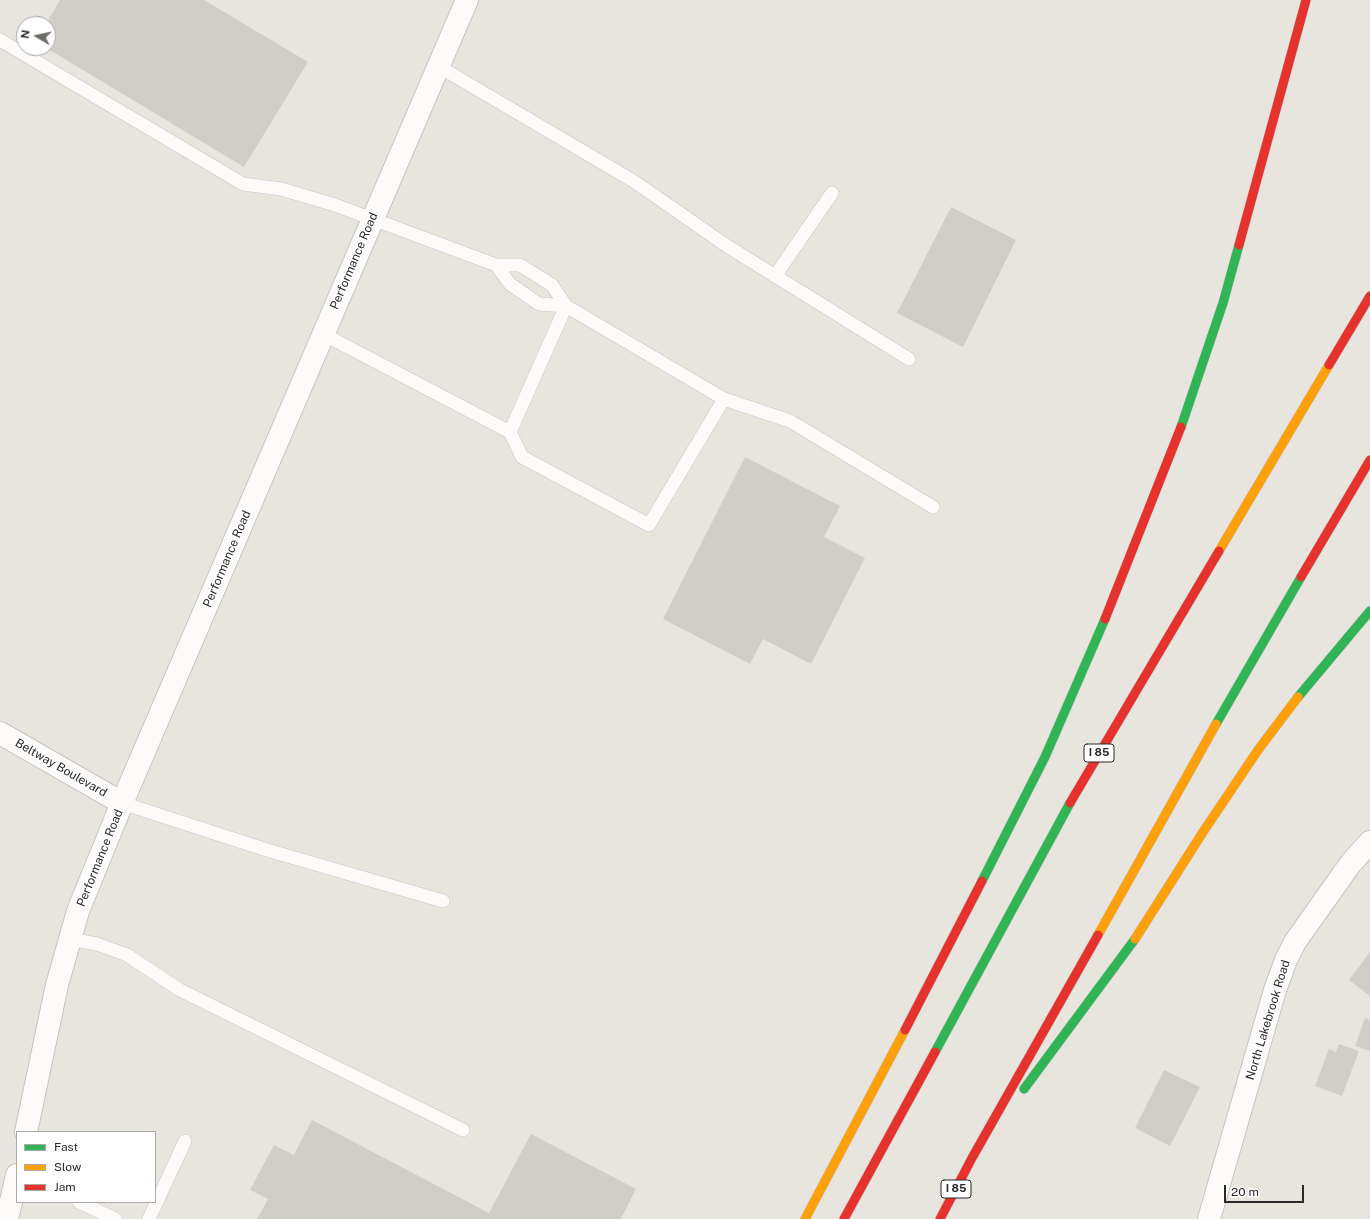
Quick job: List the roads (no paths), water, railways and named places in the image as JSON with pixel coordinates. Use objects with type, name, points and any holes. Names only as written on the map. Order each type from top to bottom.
[{"type":"highway","points":[[805,1219],[951,942],[1045,758],[1118,589],[1174,446],[1223,303],[1306,0]]},
{"type":"highway","name":"I 85","points":[[844,1219],[1079,787],[1370,296]]},
{"type":"highway","name":"I 85","points":[[940,1219],[972,1158],[1262,642],[1370,460]]},
{"type":"highway","points":[[972,1158],[1135,940],[1203,832],[1258,750],[1313,678],[1370,611]]},
{"type":"street","name":"Performance Road","points":[[26,1131],[57,985],[78,911],[122,803],[467,0]]},
{"type":"street","name":"Beltway Boulevard","points":[[0,733],[122,803]]},
{"type":"street","name":"North Lakebrook Road","points":[[1209,1219],[1275,990],[1286,960],[1303,930],[1351,864],[1370,842]]},
{"type":"street","points":[[7,1219],[16,1179]]},
{"type":"lane","points":[[0,40],[243,184],[281,189],[335,205],[496,265],[520,265],[552,285],[566,306],[724,399],[790,421],[933,507]]},
{"type":"lane","points":[[438,66],[635,182],[726,246],[909,359]]},
{"type":"lane","points":[[775,276],[832,193]]},
{"type":"lane","points":[[496,265],[510,284],[540,304],[566,306]]},
{"type":"lane","points":[[510,432],[566,306]]},
{"type":"lane","points":[[323,334],[510,432],[522,456],[649,525],[724,399]]},
{"type":"lane","points":[[122,803],[267,850],[443,901]]},
{"type":"lane","points":[[70,939],[96,944],[126,955],[180,990],[463,1130]]},
{"type":"lane","points":[[149,1219],[185,1140]]},
{"type":"lane","points":[[81,1203],[115,1219]]}]
